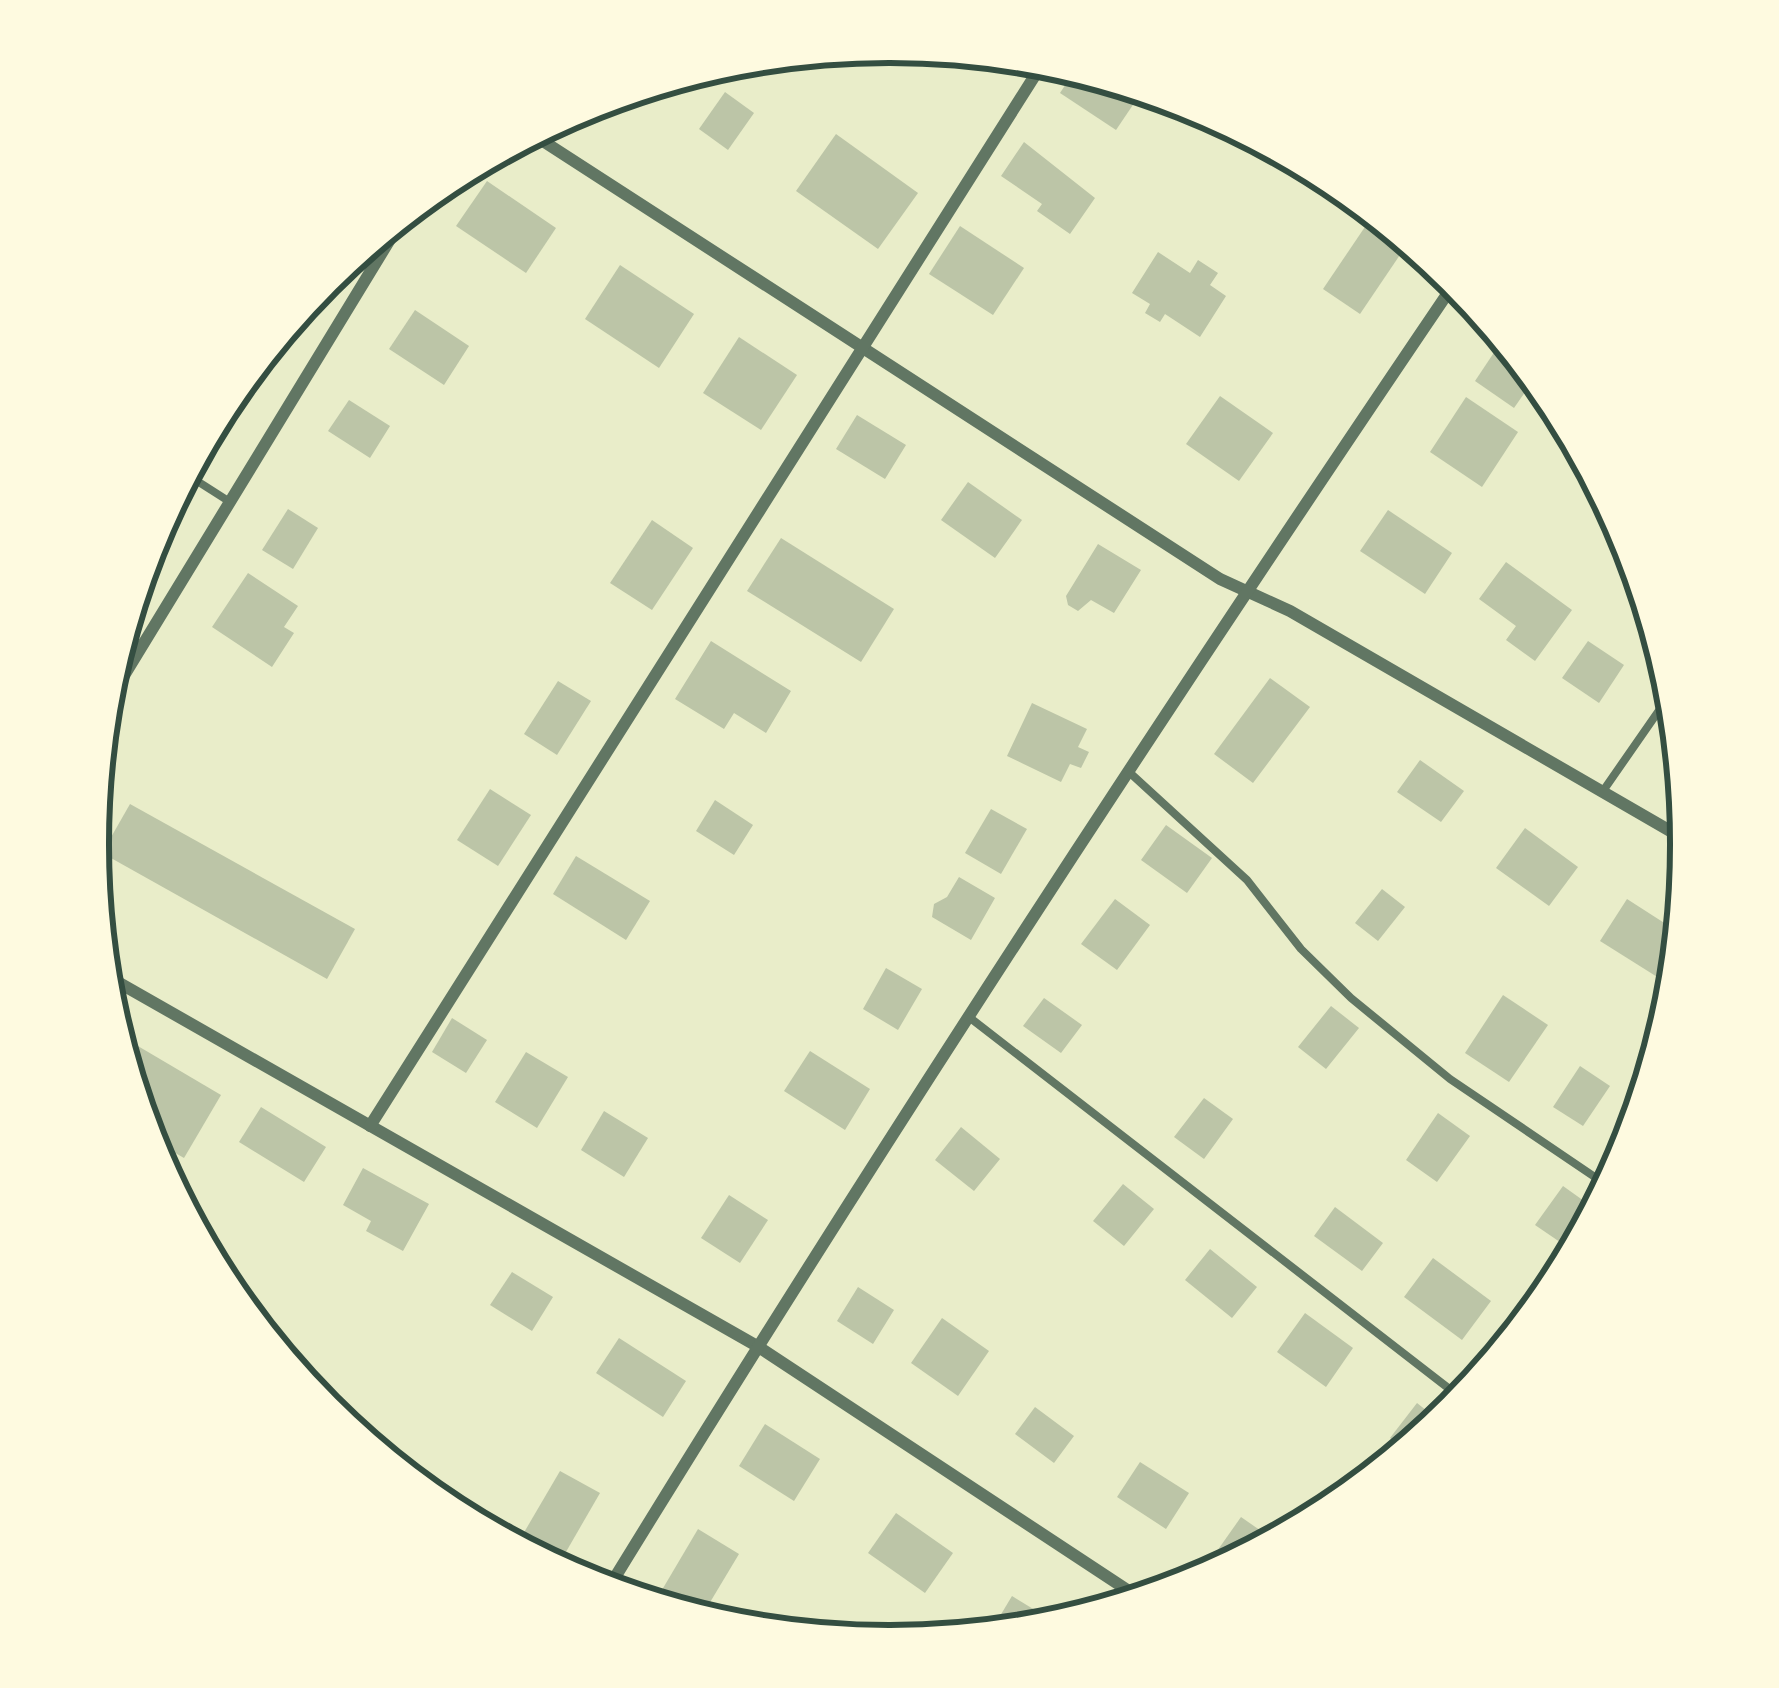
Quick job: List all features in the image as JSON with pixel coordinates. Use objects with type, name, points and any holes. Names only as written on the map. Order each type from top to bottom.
[{"type":"street","points":[[370,1126],[1034,77]]},
{"type":"street","points":[[546,143],[1245,592],[1290,611],[1670,831]]},
{"type":"street","points":[[130,666],[384,249]]},
{"type":"street","points":[[616,1576],[757,1346],[1128,771],[1446,296]]},
{"type":"street","points":[[122,985],[757,1346],[1125,1589]]},
{"type":"lane","points":[[198,482],[230,502]]},
{"type":"lane","points":[[1603,793],[1659,712]]},
{"type":"lane","points":[[1128,771],[1247,880],[1301,949],[1351,998],[1450,1079],[1595,1177]]},
{"type":"lane","points":[[969,1017],[1450,1388]]},
{"type":"building","points":[[1066,84],[1135,102],[1116,130],[1060,93]]},
{"type":"building","points":[[725,92],[754,113],[728,150],[699,129]]},
{"type":"building","points":[[836,134],[918,193],[878,249],[796,191]]},
{"type":"building","points":[[1024,142],[1095,198],[1070,234],[1037,211],[1042,204],[1001,176]]},
{"type":"building","points":[[487,181],[556,228],[526,273],[456,226]]},
{"type":"building","points":[[1366,225],[1401,254],[1360,314],[1323,289]]},
{"type":"building","points":[[960,226],[1024,268],[993,315],[929,274]]},
{"type":"building","points":[[1158,252],[1190,273],[1198,260],[1218,273],[1210,285],[1226,296],[1200,337],[1165,314],[1160,322],[1145,313],[1150,304],[1132,293]]},
{"type":"building","points":[[620,265],[694,314],[659,368],[585,319]]},
{"type":"building","points":[[415,310],[469,346],[444,385],[389,349]]},
{"type":"building","points":[[739,337],[797,375],[761,430],[703,393]]},
{"type":"building","points":[[1495,351],[1525,392],[1514,408],[1475,381]]},
{"type":"building","points":[[1220,396],[1273,433],[1239,481],[1186,444]]},
{"type":"building","points":[[1466,397],[1518,432],[1482,487],[1430,452]]},
{"type":"building","points":[[349,400],[390,426],[370,458],[328,431]]},
{"type":"building","points":[[857,415],[906,445],[885,479],[836,449]]},
{"type":"building","points":[[968,482],[1022,520],[995,558],[941,520]]},
{"type":"building","points":[[288,509],[318,528],[293,569],[262,550]]},
{"type":"building","points":[[1388,510],[1452,553],[1425,594],[1360,551]]},
{"type":"building","points":[[652,520],[693,548],[652,610],[610,583]]},
{"type":"building","points":[[781,538],[894,609],[861,662],[747,591]]},
{"type":"building","points":[[1098,544],[1141,570],[1114,613],[1091,600],[1078,611],[1068,605],[1066,596]]},
{"type":"building","points":[[1506,562],[1572,610],[1535,661],[1506,640],[1516,626],[1479,599]]},
{"type":"building","points":[[248,573],[298,606],[284,627],[294,633],[272,667],[212,627]]},
{"type":"building","points":[[711,641],[791,691],[766,733],[734,713],[724,729],[675,699]]},
{"type":"building","points":[[1588,641],[1624,665],[1599,703],[1562,678]]},
{"type":"building","points":[[1270,678],[1310,707],[1253,783],[1214,754]]},
{"type":"building","points":[[558,681],[591,701],[557,755],[524,734]]},
{"type":"building","points":[[1032,703],[1087,729],[1078,747],[1089,752],[1081,768],[1070,764],[1061,782],[1007,756]]},
{"type":"building","points":[[1420,760],[1464,791],[1441,822],[1397,792]]},
{"type":"building","points":[[490,789],[531,815],[498,866],[457,840]]},
{"type":"building","points":[[715,800],[753,825],[734,855],[696,831]]},
{"type":"building","points":[[130,804],[355,929],[327,979],[108,857],[108,842]]},
{"type":"building","points":[[991,809],[1027,829],[1001,874],[965,853]]},
{"type":"building","points":[[1166,825],[1212,858],[1187,893],[1141,860]]},
{"type":"building","points":[[1525,828],[1578,867],[1549,906],[1496,868]]},
{"type":"building","points":[[576,856],[650,901],[626,940],[553,894]]},
{"type":"building","points":[[959,877],[995,898],[971,940],[932,917],[934,904],[947,897]]},
{"type":"building","points":[[1382,889],[1405,907],[1378,941],[1355,923]]},
{"type":"building","points":[[1115,899],[1150,925],[1117,970],[1081,944]]},
{"type":"building","points":[[1627,899],[1666,924],[1658,978],[1600,941]]},
{"type":"building","points":[[886,968],[922,989],[898,1030],[863,1009]]},
{"type":"building","points":[[1503,995],[1548,1025],[1509,1082],[1465,1053]]},
{"type":"building","points":[[1044,998],[1082,1025],[1061,1053],[1023,1026]]},
{"type":"building","points":[[1331,1006],[1359,1028],[1326,1069],[1298,1047]]},
{"type":"building","points":[[452,1018],[487,1040],[466,1073],[432,1052]]},
{"type":"building","points":[[135,1044],[221,1095],[184,1158],[168,1143]]},
{"type":"building","points":[[810,1051],[870,1089],[845,1130],[784,1091]]},
{"type":"building","points":[[526,1052],[568,1077],[537,1128],[495,1102]]},
{"type":"building","points":[[1580,1066],[1610,1086],[1583,1126],[1553,1107]]},
{"type":"building","points":[[1204,1098],[1233,1119],[1204,1159],[1174,1137]]},
{"type":"building","points":[[261,1107],[326,1147],[304,1182],[239,1142]]},
{"type":"building","points":[[604,1111],[648,1138],[624,1177],[581,1150]]},
{"type":"building","points":[[1438,1113],[1470,1136],[1437,1182],[1406,1160]]},
{"type":"building","points":[[961,1127],[1000,1159],[974,1191],[935,1160]]},
{"type":"building","points":[[363,1168],[429,1204],[403,1251],[366,1231],[371,1221],[343,1205]]},
{"type":"building","points":[[1123,1184],[1154,1209],[1124,1246],[1093,1221]]},
{"type":"building","points":[[1563,1186],[1584,1201],[1561,1243],[1535,1225]]},
{"type":"building","points":[[729,1195],[768,1220],[740,1263],[701,1238]]},
{"type":"building","points":[[1335,1207],[1383,1243],[1362,1271],[1314,1236]]},
{"type":"building","points":[[1210,1249],[1257,1287],[1232,1318],[1185,1280]]},
{"type":"building","points":[[1433,1258],[1491,1301],[1462,1340],[1404,1297]]},
{"type":"building","points":[[512,1272],[553,1297],[532,1331],[490,1305]]},
{"type":"building","points":[[858,1287],[894,1310],[873,1344],[837,1321]]},
{"type":"building","points":[[1305,1313],[1353,1348],[1326,1387],[1277,1352]]},
{"type":"building","points":[[942,1318],[989,1351],[958,1396],[911,1363]]},
{"type":"building","points":[[619,1338],[686,1381],[663,1417],[596,1373]]},
{"type":"building","points":[[1417,1403],[1426,1410],[1393,1440],[1390,1438]]},
{"type":"building","points":[[1035,1407],[1074,1436],[1054,1463],[1015,1434]]},
{"type":"building","points":[[765,1424],[820,1459],[794,1501],[739,1466]]},
{"type":"building","points":[[1140,1462],[1189,1493],[1166,1529],[1117,1497]]},
{"type":"building","points":[[560,1471],[600,1493],[565,1554],[524,1533]]},
{"type":"building","points":[[896,1513],[953,1553],[925,1593],[868,1553]]},
{"type":"building","points":[[1241,1517],[1260,1530],[1235,1544],[1216,1553]]},
{"type":"building","points":[[698,1529],[739,1554],[709,1603],[662,1591]]},
{"type":"building","points":[[1012,1596],[1036,1611],[1000,1617]]}]
